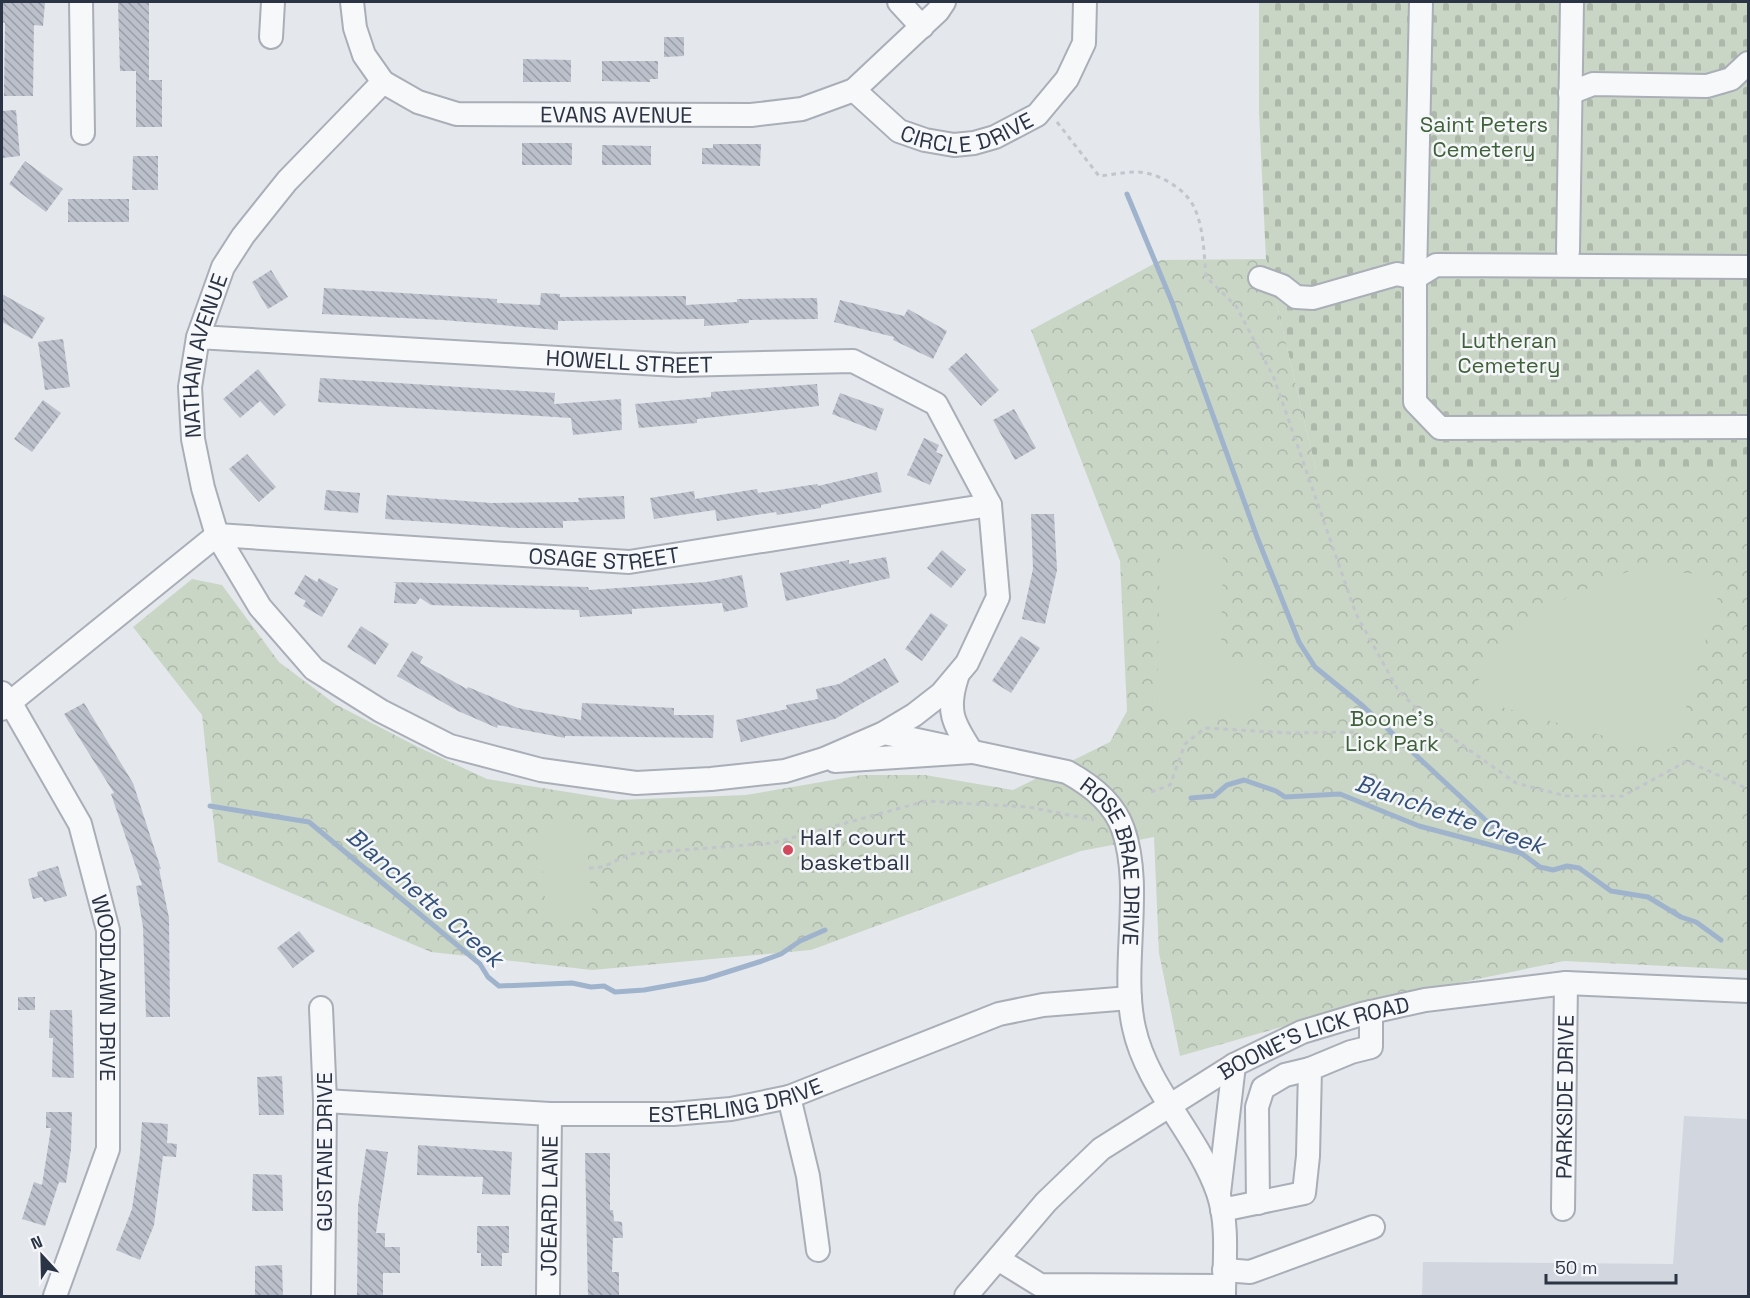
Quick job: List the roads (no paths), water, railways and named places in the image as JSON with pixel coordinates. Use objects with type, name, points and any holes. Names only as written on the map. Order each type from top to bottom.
[{"type":"street","points":[[81,2],[83,133]]},
{"type":"street","points":[[271,37],[273,2]]},
{"type":"street","points":[[352,2],[355,28],[364,55],[382,82]]},
{"type":"street","points":[[899,2],[922,27]]},
{"type":"street","points":[[854,90],[922,27],[944,2]]},
{"type":"street","name":"CIRCLE DRIVE","points":[[854,90],[899,131],[925,140],[954,145],[974,143],[1016,128],[1037,115],[1067,79],[1084,43],[1085,2]]},
{"type":"street","points":[[1421,2],[1415,278],[1415,402],[1440,428],[1749,427]]},
{"type":"street","points":[[1571,258],[1572,2]]},
{"type":"street","points":[[1570,93],[1593,84],[1707,86],[1731,79],[1749,63]]},
{"type":"street","name":"EVANS AVENUE","points":[[382,82],[418,102],[457,114],[751,115],[802,110],[854,90]]},
{"type":"street","name":"NATHAN AVENUE","points":[[382,82],[317,147],[243,236],[223,267],[198,338],[190,387],[193,439],[202,488],[217,535],[260,607],[314,669],[381,711],[450,746],[541,770],[636,783],[785,771],[813,762]]},
{"type":"street","points":[[1416,251],[1749,267]]},
{"type":"street","points":[[1260,278],[1282,286],[1296,297],[1312,298],[1397,274],[1415,278],[1436,266],[1571,258]]},
{"type":"street","name":"HOWELL STREET","points":[[198,338],[677,364],[853,361],[936,405],[990,505]]},
{"type":"street","points":[[813,762],[884,734],[941,694],[967,663],[998,597],[990,505]]},
{"type":"street","name":"OSAGE STREET","points":[[217,535],[629,562],[990,505]]},
{"type":"street","points":[[4,701],[217,535]]},
{"type":"street","points":[[813,762],[972,752],[952,715],[951,701],[959,672]]},
{"type":"street","name":"WOODLAWN DRIVE","points":[[4,701],[80,824],[108,930],[108,1149],[55,1296]]},
{"type":"street","name":"ROSE BRAE DRIVE","points":[[884,734],[1067,772],[1088,783],[1113,811],[1123,829],[1130,862],[1130,998],[1141,1054],[1171,1105],[1220,1202]]},
{"type":"street","name":"BOONE'S LICK ROAD","points":[[966,1296],[1046,1202],[1101,1149],[1234,1065],[1302,1032],[1371,1012],[1425,1000],[1566,983],[1749,991]]},
{"type":"street","name":"PARKSIDE DRIVE","points":[[1563,1209],[1566,983]]},
{"type":"street","name":"ESTERLING DRIVE","points":[[325,1101],[550,1114],[673,1114],[731,1109],[789,1097],[999,1014],[1043,1005],[1130,998]]},
{"type":"street","name":"GUSTANE DRIVE","points":[[321,1008],[325,1101],[323,1296]]},
{"type":"street","points":[[1258,1203],[1257,1107],[1263,1088],[1285,1075],[1310,1069],[1351,1052],[1371,1047],[1371,1012]]},
{"type":"street","points":[[1224,1284],[1225,1228],[1220,1202],[1234,1065]]},
{"type":"street","points":[[1220,1202],[1258,1203],[1304,1193],[1308,1156],[1310,1069]]},
{"type":"street","points":[[789,1097],[807,1176],[818,1250]]},
{"type":"street","name":"JOEARD LANE","points":[[548,1296],[550,1114]]},
{"type":"street","points":[[998,1259],[1040,1284],[1224,1284],[1250,1272],[1373,1227]]},
{"type":"waterway","points":[[1127,194],[1172,302],[1257,537],[1299,642],[1315,667],[1363,706],[1521,853]]},
{"type":"waterway","name":"Blanchette Creek","points":[[1191,798],[1214,796],[1227,785],[1244,780],[1276,791],[1285,797],[1340,794],[1419,826],[1521,853],[1540,867],[1553,870],[1567,866],[1579,868],[1611,891],[1648,897],[1681,917],[1696,922],[1721,940]]},
{"type":"waterway","name":"Blanchette Creek","points":[[210,806],[309,822],[480,964],[488,977],[499,986],[572,983],[591,987],[604,986],[615,992],[644,990],[705,979],[762,961],[781,954],[800,941],[825,930]]},
{"type":"place","name":"Half court basketball","points":[[788,850]]},
{"type":"park label","name":"Saint Peters Cemetery","points":[[1484,136]]},
{"type":"park label","name":"Lutheran Cemetery","points":[[1509,352]]},
{"type":"park label","name":"Boone's Lick Park","points":[[1392,730]]}]
